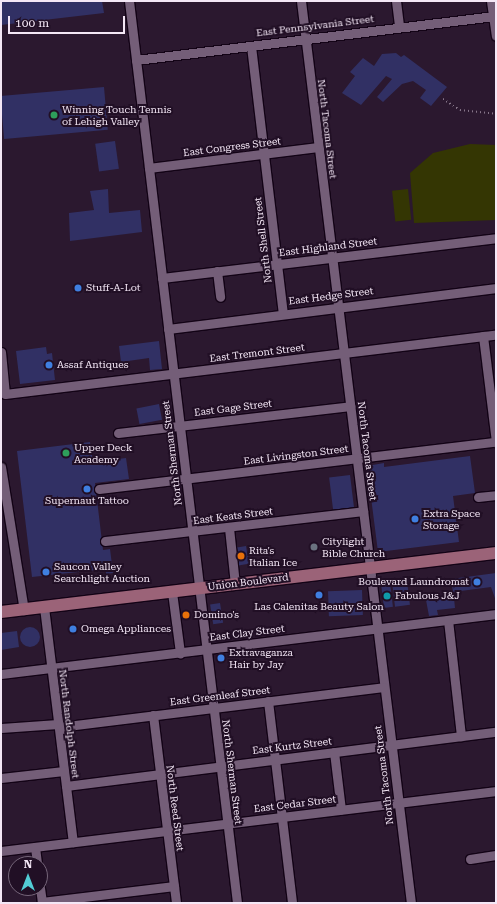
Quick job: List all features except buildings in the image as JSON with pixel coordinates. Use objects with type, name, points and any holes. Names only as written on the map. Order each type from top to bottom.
[{"type":"main road","name":"Union Boulevard","points":[[1,612],[496,553]]},
{"type":"street","name":"North Sherman Street","points":[[129,1],[237,903]]},
{"type":"street","name":"North Tacoma Street","points":[[301,1],[337,307],[357,459],[376,629],[411,903]]},
{"type":"street","points":[[396,1],[399,27]]},
{"type":"street","points":[[491,1],[496,36]]},
{"type":"street","name":"East Pennsylvania Street","points":[[136,60],[494,16]]},
{"type":"street","name":"North Shell Street","points":[[251,46],[283,313]]},
{"type":"street","name":"East Congress Street","points":[[149,168],[318,147]]},
{"type":"street","name":"East Highland Street","points":[[162,278],[496,238]]},
{"type":"street","points":[[217,271],[220,297]]},
{"type":"street","name":"East Hedge Street","points":[[168,329],[283,313],[496,288]]},
{"type":"street","name":"East Tremont Street","points":[[1,352],[5,394],[496,335]]},
{"type":"street","points":[[483,336],[493,389],[496,442]]},
{"type":"street","name":"East Gage Street","points":[[118,433],[350,406]]},
{"type":"street","name":"East Livingston Street","points":[[99,489],[186,480],[496,442]]},
{"type":"street","points":[[1,467],[24,610]]},
{"type":"street","points":[[478,497],[496,495]]},
{"type":"street","name":"East Keats Street","points":[[105,541],[229,528],[363,511]]},
{"type":"street","points":[[229,528],[235,584]]},
{"type":"street","points":[[172,592],[180,653]]},
{"type":"street","name":"North Randolph Street","points":[[44,608],[73,842]]},
{"type":"street","name":"East Clay Street","points":[[1,674],[496,614]]},
{"type":"street","points":[[448,620],[461,736]]},
{"type":"street","name":"East Greenleaf Street","points":[[1,728],[58,726],[384,687]]},
{"type":"street","points":[[268,701],[292,903]]},
{"type":"street","name":"North Reed Street","points":[[153,715],[176,903]]},
{"type":"street","name":"East Kurtz Street","points":[[66,786],[496,732]]},
{"type":"street","points":[[334,752],[341,810]]},
{"type":"street","points":[[1,778],[64,771]]},
{"type":"street","name":"East Cedar Street","points":[[1,851],[496,791]]},
{"type":"street","points":[[35,847],[36,856]]},
{"type":"street","points":[[470,858],[496,855]]},
{"type":"street","points":[[42,902],[174,886]]},
{"type":"path","points":[[443,99],[460,110],[496,114]]},
{"type":"shaded area","points":[[470,144],[496,145],[496,220],[414,223],[410,173],[433,153]]},
{"type":"shaded area","points":[[408,189],[411,220],[395,222],[392,191]]},
{"type":"place","name":"Winning Touch Tennis of Lehigh Valley","points":[[54,115]]},
{"type":"place","name":"Stuff-A-Lot","points":[[78,288]]},
{"type":"place","name":"Assaf Antiques","points":[[49,365]]},
{"type":"place","name":"Upper Deck Academy","points":[[66,453]]},
{"type":"place","name":"Supernaut Tattoo","points":[[87,489]]},
{"type":"place","name":"Extra Space Storage","points":[[415,519]]},
{"type":"place","name":"Citylight Bible Church","points":[[314,547]]},
{"type":"place","name":"Rita's Italian Ice","points":[[241,556]]},
{"type":"place","name":"Saucon Valley Searchlight Auction","points":[[46,572]]},
{"type":"place","name":"Boulevard Laundromat","points":[[477,582]]},
{"type":"place","name":"Las Calenitas Beauty Salon","points":[[319,595]]},
{"type":"place","name":"Fabulous J&J","points":[[387,596]]},
{"type":"place","name":"Domino's","points":[[186,615]]},
{"type":"place","name":"Omega Appliances","points":[[73,629]]},
{"type":"place","name":"Extravaganza Hair by Jay","points":[[221,658]]}]
